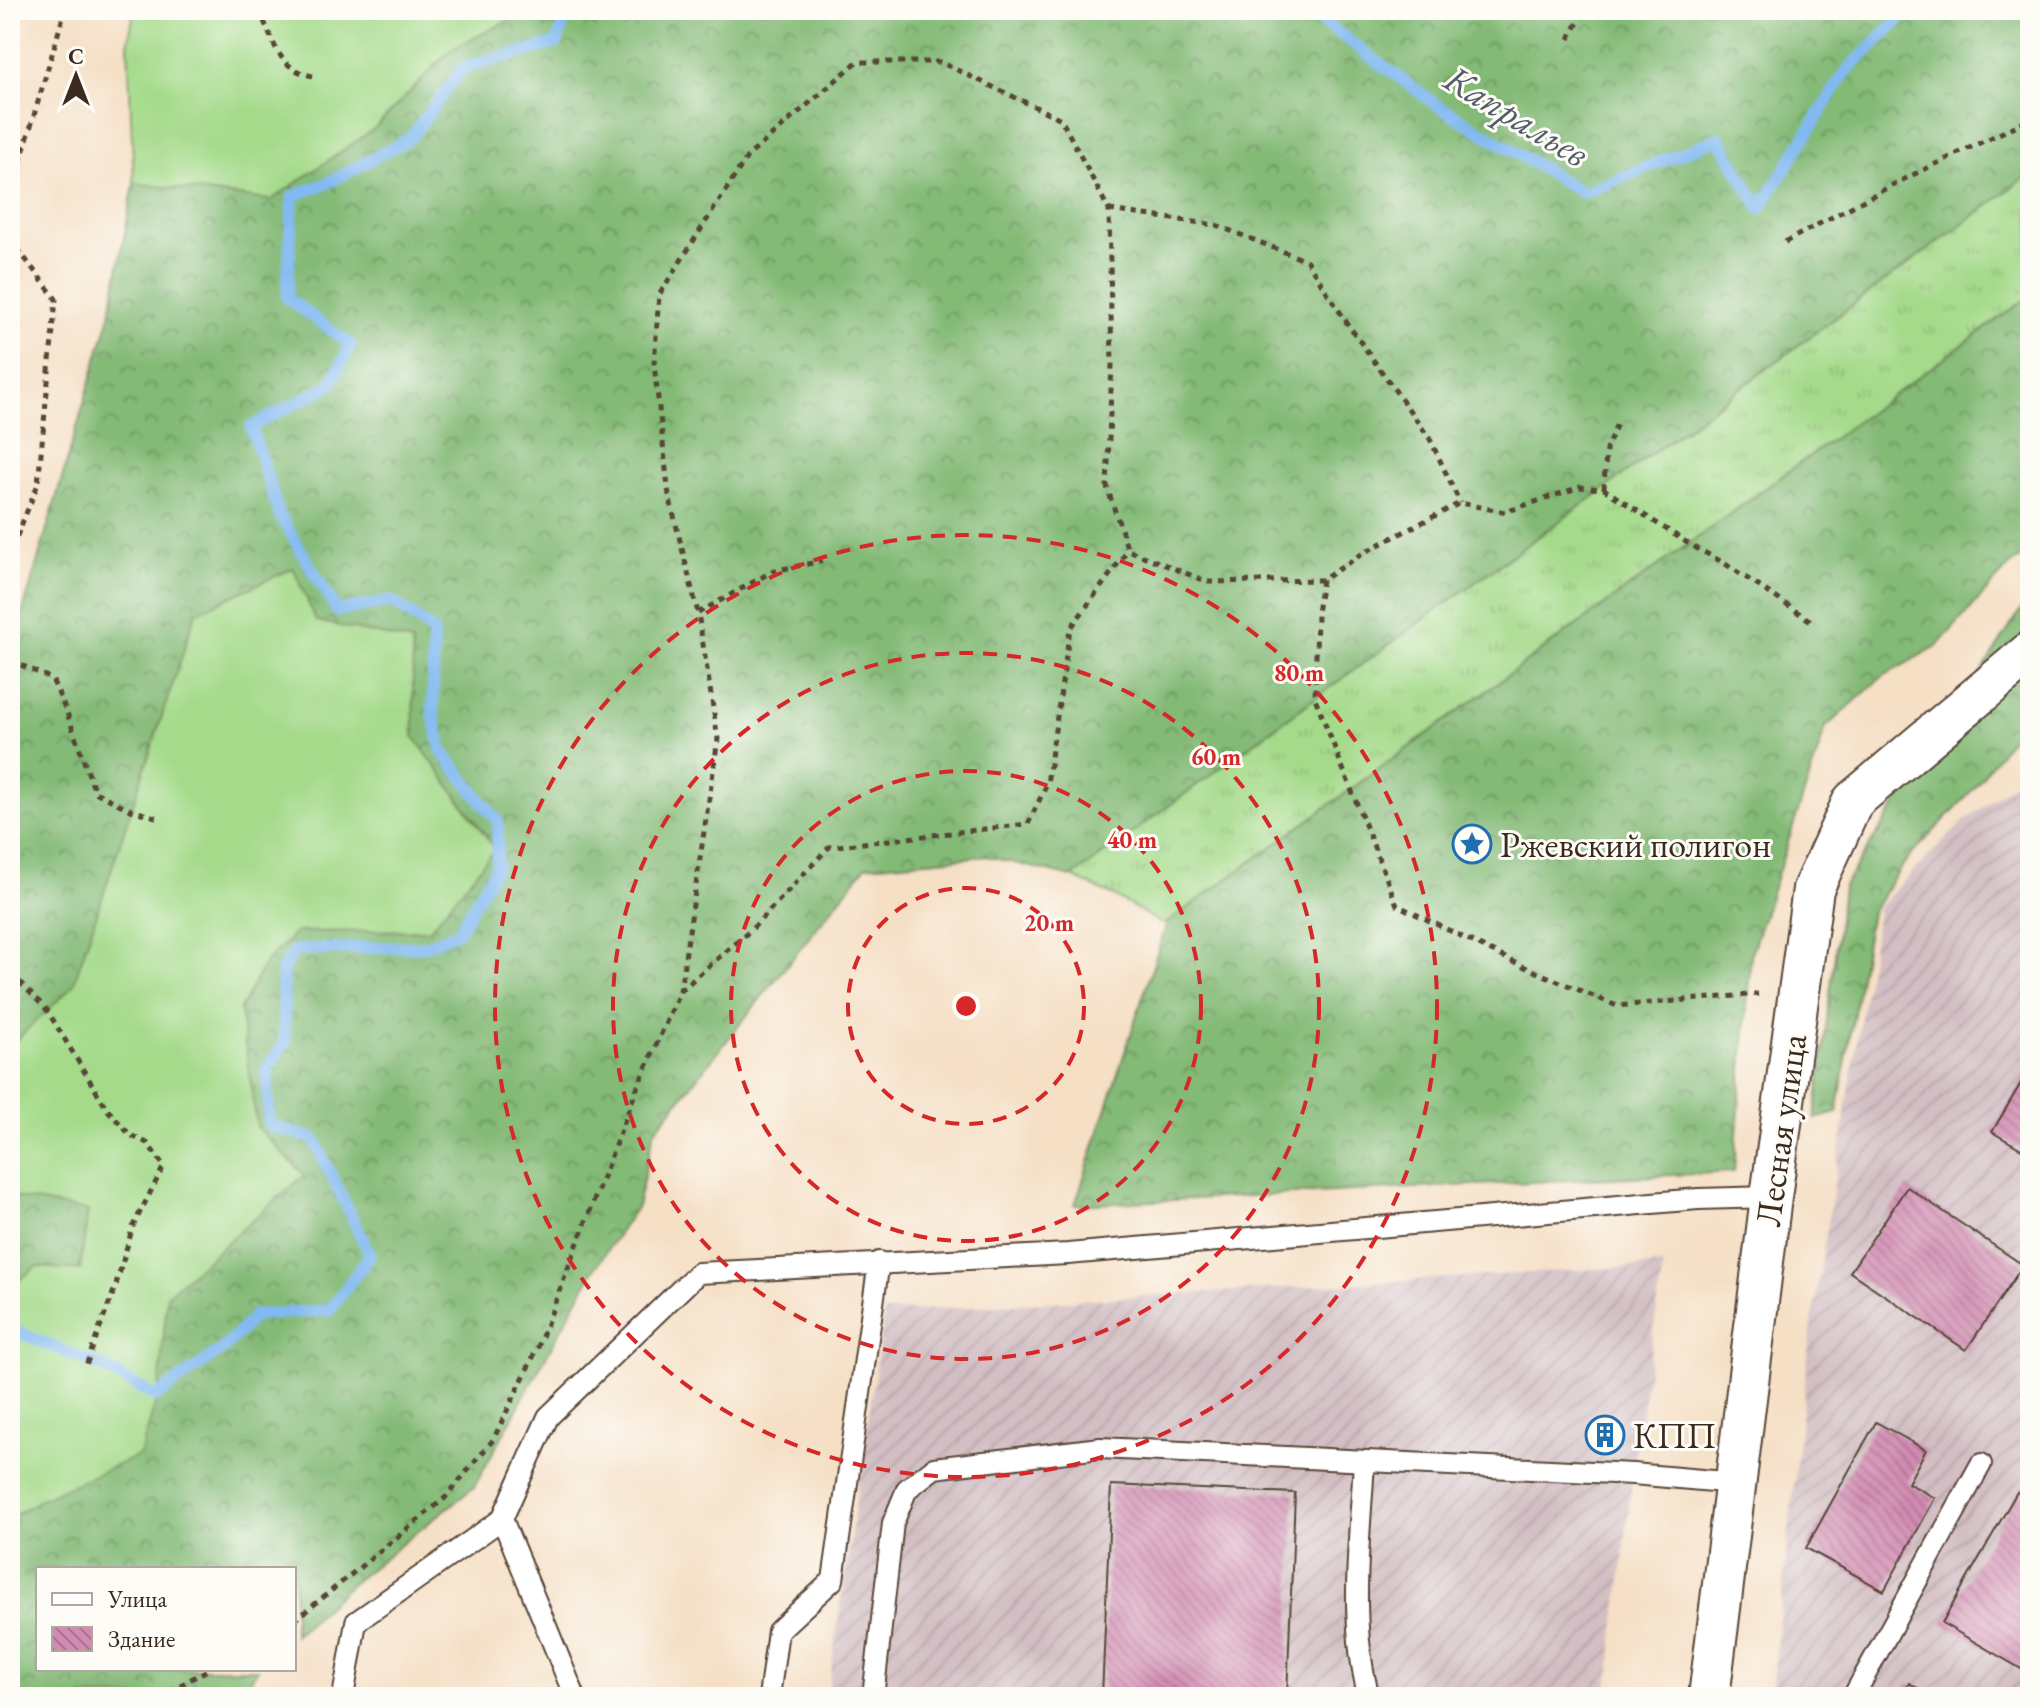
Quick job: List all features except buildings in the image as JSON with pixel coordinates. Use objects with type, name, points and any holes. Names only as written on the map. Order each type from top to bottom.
[{"type":"street","name":"Лесная улица","points":[[1709,1697],[1813,889],[1853,801],[2030,652]]},
{"type":"lane","points":[[343,1697],[356,1622],[502,1519],[548,1417],[698,1273],[1068,1254],[1683,1200],[1771,1197]]},
{"type":"lane","points":[[769,1697],[778,1631],[833,1580],[879,1262]]},
{"type":"lane","points":[[873,1697],[893,1523],[907,1489],[934,1468],[1100,1448],[1633,1474],[1736,1483]]},
{"type":"lane","points":[[1364,1461],[1356,1617],[1369,1697]]},
{"type":"lane","points":[[1853,1697],[1981,1464]]},
{"type":"lane","points":[[502,1519],[575,1697]]},
{"type":"path","points":[[10,197],[65,10]]},
{"type":"path","points":[[259,10],[284,64],[304,75],[318,77]]},
{"type":"path","points":[[1569,39],[1585,10]]},
{"type":"path","points":[[296,1619],[445,1498],[495,1435],[538,1347],[637,1088],[680,991],[718,739],[698,613],[669,496],[654,364],[659,295],[747,157],[857,62],[940,62],[1061,119],[1109,210],[1112,364],[1107,487],[1128,550],[1208,582],[1322,580],[1365,552],[1460,503],[1505,512],[1580,487],[1604,489],[1811,621]]},
{"type":"path","points":[[1785,242],[1900,181],[2030,119]]},
{"type":"path","points":[[1109,210],[1216,225],[1307,261],[1430,439],[1460,503]]},
{"type":"path","points":[[10,239],[56,299],[38,484],[10,553]]},
{"type":"path","points":[[1604,489],[1606,450],[1618,421]]},
{"type":"path","points":[[680,991],[752,929],[829,847],[1028,824],[1047,784],[1070,629],[1128,550]]},
{"type":"path","points":[[698,613],[773,571],[822,561]]},
{"type":"path","points":[[1322,580],[1317,613],[1315,698],[1397,905],[1520,965],[1617,1006],[1799,993]]},
{"type":"path","points":[[10,660],[52,679],[95,792],[131,810],[159,818]]},
{"type":"path","points":[[10,975],[47,1010],[107,1109],[130,1135],[147,1143],[164,1166],[133,1226],[85,1368]]},
{"type":"path","points":[[159,1697],[205,1671]]},
{"type":"shaded area","points":[[2030,770],[2030,1697],[1771,1697],[1811,1328],[1879,906],[1961,824]]},
{"type":"shaded area","points":[[1663,1265],[1633,1474],[1607,1697],[827,1697],[884,1312]]},
{"type":"green space","points":[[134,10],[529,10],[450,50],[375,128],[271,200],[134,183],[128,45]]},
{"type":"green space","points":[[529,10],[2030,10],[2030,174],[1072,877],[986,856],[866,866],[654,1132],[637,1206],[592,1273],[474,1487],[351,1584],[296,1634],[296,1567],[36,1567],[36,1671],[257,1671],[239,1697],[10,1697],[10,1518],[43,1498],[159,1391],[167,1295],[304,1175],[257,1127],[240,1009],[266,961],[296,932],[429,930],[495,848],[414,737],[412,642],[316,621],[293,568],[196,613],[73,986],[10,1046],[10,644],[18,628],[110,315],[134,183],[271,200],[375,128],[450,50]]},
{"type":"green space","points":[[2030,174],[2030,296],[1167,923],[1162,924],[1112,895],[1072,877],[1604,489]]},
{"type":"green space","points":[[2030,296],[2030,550],[2009,566],[1937,646],[1882,677],[1826,727],[1751,954],[1734,1172],[1075,1205],[1167,923]]},
{"type":"green space","points":[[293,568],[316,621],[412,642],[414,737],[495,849],[429,930],[296,932],[266,961],[240,1009],[257,1127],[304,1175],[167,1295],[159,1391],[140,1455],[43,1498],[10,1518],[10,1288],[36,1267],[80,1270],[88,1211],[10,1196],[10,1046],[73,986],[196,613]]},
{"type":"green space","points":[[2030,596],[2030,712],[1975,787],[1905,862],[1871,912],[1837,1113],[1815,1119],[1843,887]]},
{"type":"green space","points":[[10,1196],[88,1211],[80,1270],[36,1267],[10,1288]]},
{"type":"waterway","name":"Капральев","points":[[10,1329],[105,1368],[156,1397],[225,1347],[255,1315],[330,1310],[370,1255],[314,1139],[269,1125],[267,1070],[285,1041],[282,970],[295,950],[425,946],[458,932],[497,865],[498,822],[442,751],[433,712],[433,631],[392,601],[337,611],[279,514],[251,427],[330,385],[351,345],[287,298],[293,196],[330,182],[410,138],[463,68],[557,43],[567,10]]},
{"type":"waterway","name":"Капральев","points":[[1307,10],[1437,105],[1583,193],[1719,138],[1760,209],[1845,73],[1903,15],[1904,10]]},
{"type":"place","name":"Ржевский полигон","points":[[1472,844]]},
{"type":"place","name":"КПП","points":[[1605,1435]]}]
